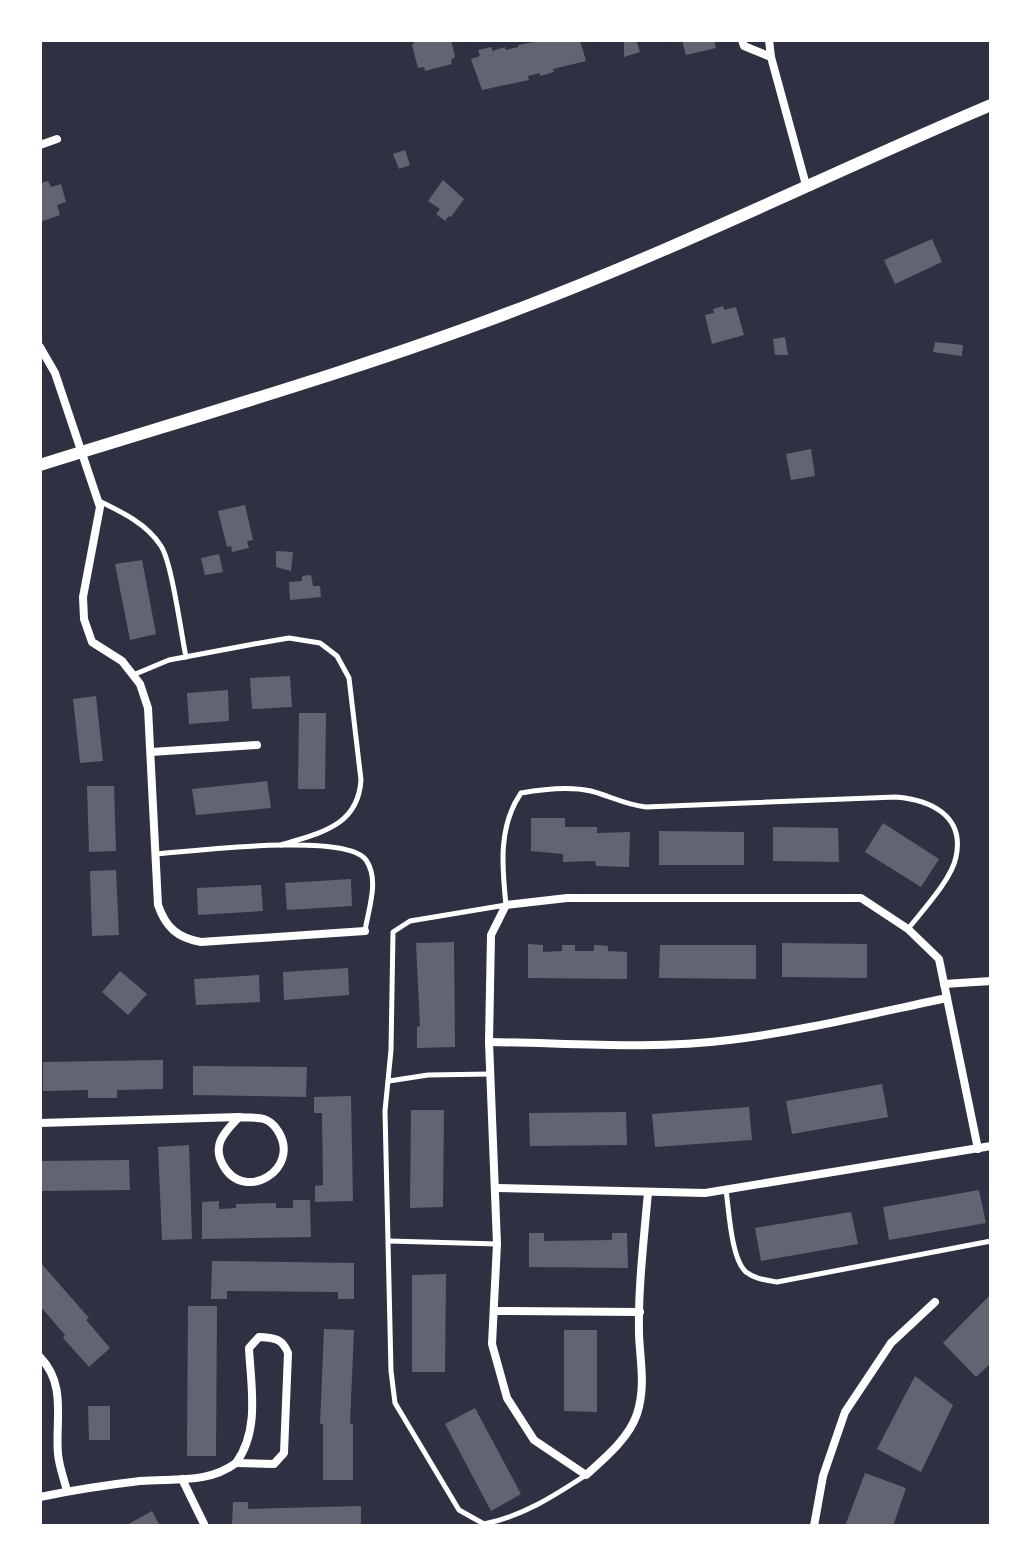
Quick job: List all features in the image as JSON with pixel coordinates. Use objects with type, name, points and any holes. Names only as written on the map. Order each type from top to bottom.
[{"type":"street","points":[[742,40],[744,46],[771,57]]},
{"type":"street","points":[[769,40],[806,185]]},
{"type":"street","points":[[40,465],[394,353],[529,305],[633,263],[991,105]]},
{"type":"street","points":[[40,145],[57,139]]},
{"type":"street","points":[[40,347],[55,373],[100,507],[83,597],[84,619],[92,642],[122,661],[140,684],[148,708],[158,905],[164,921],[174,933],[187,940],[201,942],[365,931]]},
{"type":"street","points":[[151,752],[257,745]]},
{"type":"street","points":[[648,1192],[639,1336],[643,1366],[637,1416],[613,1450],[586,1475],[534,1440],[507,1398],[492,1344],[497,1244],[489,1042],[491,935],[506,905],[567,898],[861,898],[908,929],[939,959],[978,1149]]},
{"type":"street","points":[[944,984],[991,981]]},
{"type":"street","points":[[489,1042],[666,1044],[727,1040],[836,1022],[947,998]]},
{"type":"street","points":[[40,1123],[239,1117],[265,1119],[276,1127],[283,1138],[284,1151],[282,1164],[263,1181],[250,1183],[237,1180],[220,1162],[218,1149],[221,1136],[239,1117]]},
{"type":"street","points":[[495,1188],[705,1193],[991,1146]]},
{"type":"street","points":[[814,1526],[823,1476],[845,1412],[891,1343],[935,1302]]},
{"type":"street","points":[[494,1311],[640,1312]]},
{"type":"street","points":[[40,1497],[140,1481],[208,1478],[224,1472],[247,1449],[252,1431],[249,1348],[259,1337],[277,1339],[284,1344],[288,1353],[284,1453],[274,1464],[236,1463]]},
{"type":"street","points":[[40,1357],[49,1366],[59,1396],[58,1456],[67,1491]]},
{"type":"street","points":[[182,1479],[205,1526]]},
{"type":"lane","points":[[99,501],[126,514],[149,532],[162,548],[186,657]]},
{"type":"lane","points":[[133,675],[169,660],[289,638],[320,643],[330,648],[349,678],[360,795],[355,808],[335,826],[281,845]]},
{"type":"lane","points":[[586,1475],[547,1501],[500,1521],[484,1524],[459,1510],[395,1403],[391,1371],[385,1111],[389,1081],[393,932],[410,921],[506,905],[501,861],[513,804],[521,793],[543,789],[589,791],[631,806],[646,807],[896,797],[919,799],[937,807],[950,821],[957,841],[956,859],[908,929]]},
{"type":"lane","points":[[156,854],[281,845],[352,850],[363,855],[371,873],[370,913],[365,931]]},
{"type":"lane","points":[[389,1081],[428,1075],[491,1074]]},
{"type":"lane","points":[[726,1190],[736,1256],[743,1270],[756,1278],[777,1282],[991,1241]]},
{"type":"lane","points":[[389,1241],[497,1244]]},
{"type":"building","points":[[413,40],[451,40],[455,57],[451,60],[452,64],[425,71],[424,67],[418,68]]},
{"type":"building","points":[[546,40],[580,40],[586,61],[553,69],[554,72],[540,76],[540,73],[528,76],[529,80],[482,90],[471,59],[480,56],[478,50],[492,47],[492,51],[505,47],[506,50]]},
{"type":"building","points":[[624,40],[636,40],[640,52],[624,57]]},
{"type":"building","points":[[682,40],[714,40],[716,48],[686,55]]},
{"type":"building","points":[[405,150],[410,165],[399,169],[393,154]]},
{"type":"building","points":[[443,180],[464,199],[445,221],[436,214],[440,209],[428,201]]},
{"type":"building","points":[[48,181],[51,187],[61,184],[66,202],[57,205],[60,215],[40,222],[40,183]]},
{"type":"building","points":[[932,239],[942,262],[895,284],[884,260]]},
{"type":"building","points":[[723,306],[724,310],[736,307],[744,335],[712,344],[705,315]]},
{"type":"building","points":[[785,337],[788,355],[775,355],[773,339]]},
{"type":"building","points":[[935,342],[963,345],[962,356],[933,352]]},
{"type":"building","points":[[811,449],[815,476],[791,480],[786,454]]},
{"type":"building","points":[[245,505],[253,540],[247,541],[249,548],[232,552],[231,546],[227,547],[218,511]]},
{"type":"building","points":[[276,551],[293,552],[291,571],[276,567]]},
{"type":"building","points":[[219,554],[223,572],[205,575],[201,558]]},
{"type":"building","points":[[142,560],[156,634],[130,640],[115,564]]},
{"type":"building","points":[[311,575],[313,586],[320,586],[321,597],[290,600],[289,582],[302,581],[302,576]]},
{"type":"building","points":[[290,676],[292,707],[252,709],[250,678]]},
{"type":"building","points":[[228,690],[229,721],[189,724],[187,693]]},
{"type":"building","points":[[96,696],[103,761],[80,763],[73,699]]},
{"type":"building","points":[[299,713],[326,713],[325,789],[298,789]]},
{"type":"building","points":[[267,781],[271,808],[196,815],[192,789]]},
{"type":"building","points":[[87,786],[114,786],[116,851],[89,852]]},
{"type":"building","points":[[531,818],[565,818],[565,827],[597,827],[597,833],[630,832],[629,867],[596,866],[595,861],[563,862],[563,854],[531,851]]},
{"type":"building","points":[[883,823],[939,859],[921,887],[865,852]]},
{"type":"building","points":[[773,827],[838,828],[839,862],[773,861]]},
{"type":"building","points":[[659,831],[744,832],[744,865],[659,865]]},
{"type":"building","points":[[116,870],[119,935],[92,936],[90,871]]},
{"type":"building","points":[[351,879],[352,906],[287,910],[285,883]]},
{"type":"building","points":[[261,885],[263,911],[198,915],[197,888]]},
{"type":"building","points":[[454,942],[455,1047],[417,1048],[417,1027],[420,1026],[416,943]]},
{"type":"building","points":[[782,943],[867,944],[867,978],[782,977]]},
{"type":"building","points":[[528,944],[543,945],[543,952],[562,951],[562,945],[575,945],[575,951],[594,951],[594,945],[608,946],[608,951],[627,952],[627,979],[528,978]]},
{"type":"building","points":[[660,945],[756,945],[756,979],[659,978]]},
{"type":"building","points":[[348,968],[349,995],[284,1000],[283,972]]},
{"type":"building","points":[[120,971],[147,994],[128,1015],[102,992]]},
{"type":"building","points":[[259,975],[260,1002],[196,1005],[194,979]]},
{"type":"building","points":[[163,1060],[163,1089],[117,1090],[117,1098],[88,1098],[88,1090],[43,1091],[43,1062]]},
{"type":"building","points":[[193,1066],[307,1067],[306,1097],[193,1095]]},
{"type":"building","points":[[882,1084],[888,1117],[792,1134],[786,1101]]},
{"type":"building","points":[[351,1096],[353,1201],[315,1202],[315,1186],[323,1185],[322,1113],[314,1113],[314,1097]]},
{"type":"building","points":[[749,1107],[752,1140],[655,1147],[652,1114]]},
{"type":"building","points":[[411,1110],[444,1110],[443,1207],[410,1208]]},
{"type":"building","points":[[626,1112],[627,1145],[530,1146],[529,1113]]},
{"type":"building","points":[[189,1145],[192,1239],[162,1240],[158,1147]]},
{"type":"building","points":[[129,1160],[130,1190],[40,1191],[40,1161]]},
{"type":"building","points":[[979,1190],[986,1223],[889,1240],[883,1207]]},
{"type":"building","points":[[293,1200],[310,1200],[311,1237],[202,1239],[202,1202],[219,1201],[219,1209],[236,1208],[236,1204],[276,1203],[276,1208],[293,1208]]},
{"type":"building","points":[[851,1212],[858,1244],[761,1261],[755,1228]]},
{"type":"building","points":[[529,1233],[544,1233],[544,1241],[612,1240],[612,1233],[627,1233],[628,1268],[529,1267]]},
{"type":"building","points":[[212,1261],[354,1263],[354,1299],[338,1299],[338,1292],[227,1291],[227,1299],[211,1299]]},
{"type":"building","points":[[40,1262],[89,1318],[86,1320],[110,1348],[89,1367],[40,1306]]},
{"type":"building","points":[[446,1274],[445,1372],[412,1372],[412,1275]]},
{"type":"building","points":[[991,1294],[991,1363],[976,1377],[943,1343]]},
{"type":"building","points":[[188,1306],[217,1306],[216,1456],[187,1456]]},
{"type":"building","points":[[324,1329],[354,1330],[350,1424],[353,1424],[353,1480],[323,1480],[323,1424],[320,1424]]},
{"type":"building","points":[[564,1330],[597,1330],[597,1412],[564,1411]]},
{"type":"building","points":[[915,1376],[953,1405],[921,1472],[877,1449]]},
{"type":"building","points":[[88,1406],[110,1406],[110,1440],[89,1440]]},
{"type":"building","points":[[475,1408],[521,1494],[491,1511],[445,1424]]},
{"type":"building","points":[[865,1473],[906,1488],[893,1526],[845,1526]]},
{"type":"building","points":[[233,1502],[248,1502],[248,1509],[361,1506],[361,1526],[232,1526]]},
{"type":"building","points":[[152,1511],[160,1526],[125,1526]]}]
